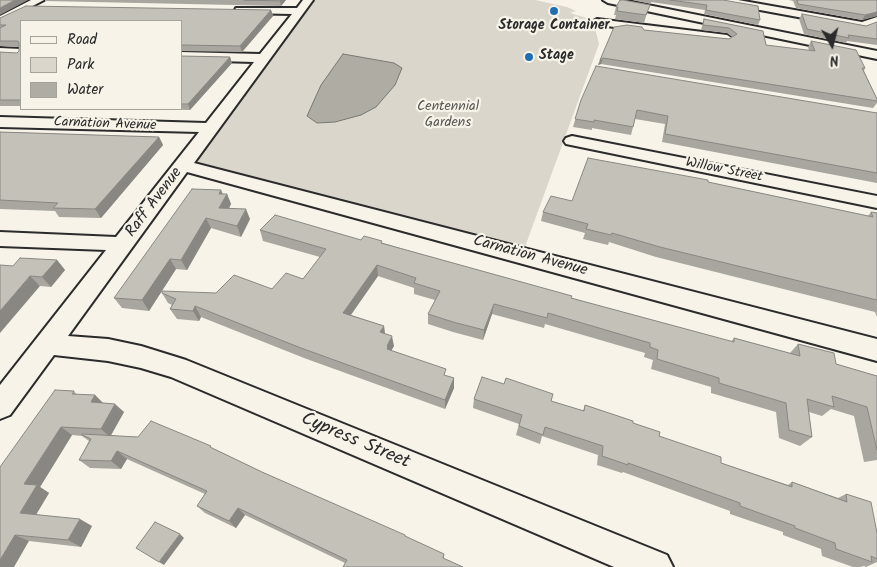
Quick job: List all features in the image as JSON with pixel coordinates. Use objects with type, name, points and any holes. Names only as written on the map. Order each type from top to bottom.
[{"type":"street","points":[[608,0],[693,18],[777,40],[862,58],[877,57]]},
{"type":"street","points":[[722,0],[755,6],[774,5],[863,26],[877,20]]},
{"type":"street","points":[[0,20],[27,6],[43,3]]},
{"type":"street","points":[[774,5],[777,40]]},
{"type":"street","points":[[231,10],[304,6]]},
{"type":"street","name":"Raff Avenue","points":[[0,406],[304,6]]},
{"type":"street","points":[[687,34],[693,18]]},
{"type":"street","points":[[597,22],[746,41],[777,40],[877,57]]},
{"type":"street","points":[[0,52],[20,52]]},
{"type":"street","points":[[182,56],[264,58]]},
{"type":"street","name":"Carnation Avenue","points":[[0,122],[210,128]]},
{"type":"street","name":"Willow Street","points":[[572,141],[877,202]]},
{"type":"street","name":"Carnation Avenue","points":[[183,166],[877,350]]},
{"type":"street","points":[[0,239],[124,244]]},
{"type":"street","name":"Cypress Street","points":[[47,344],[108,350],[141,356],[177,368],[655,567]]},
{"type":"green space","name":"Centennial Gardens","points":[[311,0],[535,0],[567,7],[576,11],[570,13],[593,20],[599,44],[522,255],[183,166]]},
{"type":"water","points":[[343,54],[394,63],[402,68],[395,85],[376,107],[361,115],[335,122],[317,123],[307,116],[321,85]]},
{"type":"building","points":[[0,0],[15,0],[0,8]]},
{"type":"building","points":[[244,0],[281,0],[280,1]]},
{"type":"building","points":[[620,0],[650,5],[646,15],[617,11],[618,7],[616,7]]},
{"type":"building","points":[[670,0],[723,0],[758,6],[760,20],[706,10],[707,5]]},
{"type":"building","points":[[797,0],[877,0],[877,12],[865,15],[798,4]]},
{"type":"building","points":[[26,6],[271,10],[240,46],[182,45],[182,20],[20,20],[20,100],[0,100],[0,52],[17,53],[19,51],[19,43],[18,41],[0,41],[0,28],[6,25],[0,25],[0,18]]},
{"type":"building","points":[[802,14],[866,26],[877,22],[877,39],[848,35],[849,38],[807,29]]},
{"type":"building","points":[[704,19],[763,31],[766,45],[815,51],[811,41],[856,50],[877,101],[603,58],[600,60],[614,27],[627,25],[642,27],[644,30],[729,39],[737,34],[729,28],[703,25]]},
{"type":"building","points":[[182,56],[230,57],[188,104],[182,104]]},
{"type":"building","points":[[596,66],[877,113],[877,173],[665,134],[668,116],[637,110],[633,127],[594,120],[594,122],[575,119]]},
{"type":"building","points":[[0,132],[159,137],[95,209],[53,208],[58,203],[0,200]]},
{"type":"building","points":[[588,158],[708,180],[708,182],[873,217],[871,212],[877,213],[877,300],[660,247],[612,233],[611,235],[586,229],[588,224],[543,212],[551,196],[572,201]]},
{"type":"building","points":[[192,189],[221,190],[219,194],[227,194],[219,208],[246,209],[237,226],[206,218],[181,260],[170,259],[142,300],[114,298]]},
{"type":"building","points":[[275,215],[361,240],[364,236],[382,241],[381,243],[572,296],[571,298],[734,342],[734,338],[800,356],[798,344],[834,353],[836,364],[877,376],[877,450],[867,407],[832,396],[834,407],[807,399],[812,437],[789,430],[786,403],[719,383],[719,378],[657,359],[658,350],[650,347],[650,343],[548,313],[547,318],[494,304],[484,330],[453,322],[428,314],[440,291],[414,283],[416,278],[377,265],[343,313],[384,326],[380,332],[392,336],[387,349],[446,369],[444,375],[454,378],[445,400],[301,348],[195,306],[193,311],[170,309],[176,299],[162,293],[162,291],[216,293],[234,275],[272,289],[286,273],[303,279],[326,249],[260,230]]},
{"type":"building","points":[[20,258],[57,260],[42,277],[30,276],[0,311],[0,265],[13,266]]},
{"type":"building","points":[[482,377],[504,384],[506,378],[553,394],[551,401],[584,411],[585,405],[633,421],[633,423],[660,432],[659,436],[721,457],[721,463],[792,487],[792,482],[847,502],[846,494],[871,502],[877,533],[877,559],[871,556],[872,562],[836,549],[835,543],[740,506],[740,503],[628,463],[628,465],[602,456],[603,446],[545,427],[543,435],[519,426],[522,415],[474,399]]},
{"type":"building","points":[[55,390],[74,391],[72,394],[95,395],[91,402],[115,404],[101,429],[61,427],[24,484],[37,485],[20,513],[80,519],[68,540],[15,535],[0,560],[0,467]]},
{"type":"building","points":[[151,421],[211,446],[262,472],[405,535],[444,554],[443,558],[463,567],[343,567],[347,560],[238,508],[229,521],[197,506],[207,491],[117,451],[111,461],[79,460],[91,439],[82,434],[138,437]]},
{"type":"building","points":[[155,522],[180,534],[159,562],[136,548]]},
{"type":"place","name":"Storage Container","points":[[554,11]]},
{"type":"place","name":"Stage","points":[[529,57]]}]
